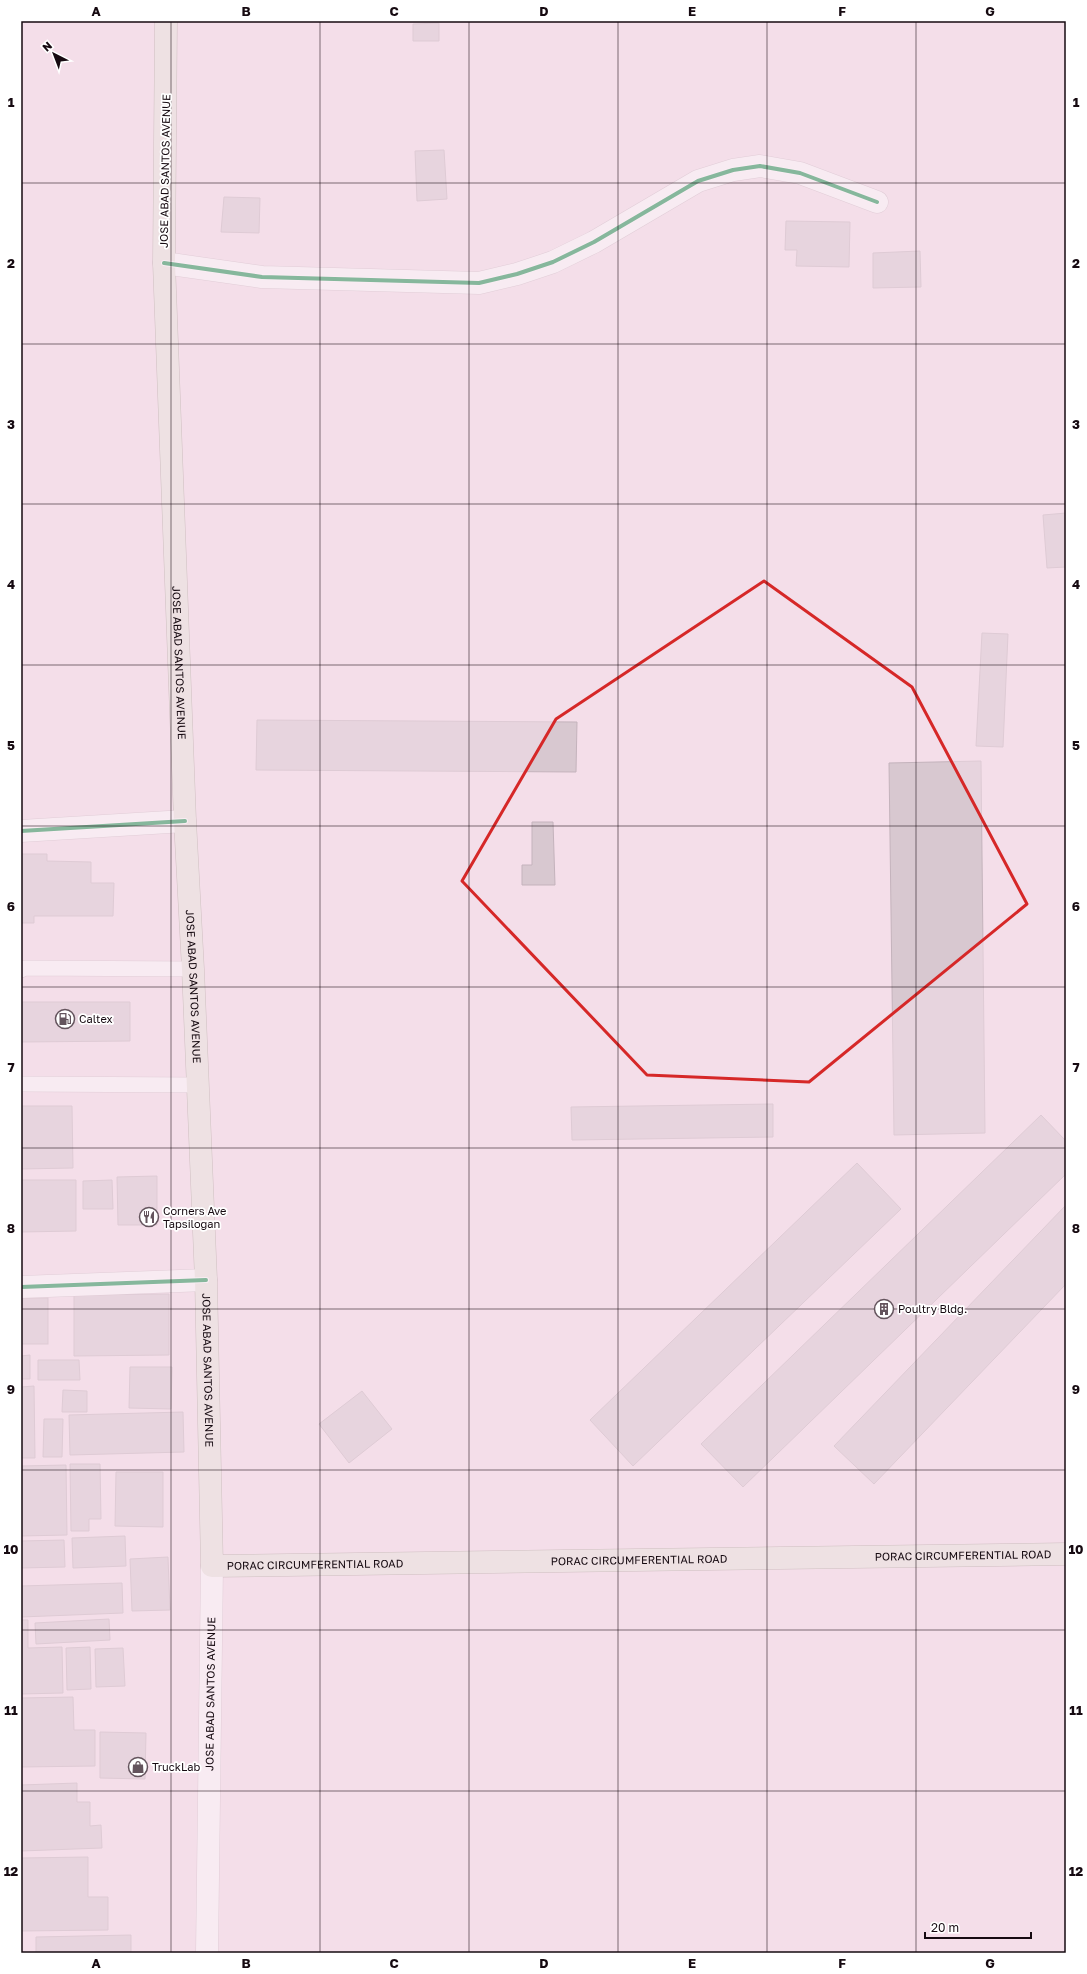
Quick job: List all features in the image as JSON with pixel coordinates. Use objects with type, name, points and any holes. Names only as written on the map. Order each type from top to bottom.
[{"type":"main road","name":"JOSE ABAD SANTOS AVENUE","points":[[166,21],[164,263],[185,821],[194,969],[206,1280],[212,1566]]},
{"type":"main road","name":"PORAC CIRCUMFERENTIAL ROAD","points":[[212,1566],[1066,1554]]},
{"type":"street","points":[[164,263],[262,277],[479,283],[517,274],[553,262],[594,242],[698,181],[733,170],[760,166],[800,173],[877,202]]},
{"type":"street","points":[[21,831],[185,821]]},
{"type":"street","points":[[21,1287],[206,1280]]},
{"type":"street","name":"JOSE ABAD SANTOS AVENUE","points":[[207,1953],[212,1566]]},
{"type":"lane","points":[[21,970],[25,968],[194,969]]},
{"type":"lane","points":[[21,1084],[198,1085]]},
{"type":"highlighted area","points":[[764,581],[912,687],[1027,904],[809,1082],[647,1075],[462,881],[556,719]]},
{"type":"building","points":[[439,23],[439,41],[413,41],[413,24]]},
{"type":"building","points":[[444,150],[447,199],[417,201],[415,151]]},
{"type":"building","points":[[224,197],[260,198],[259,233],[221,232]]},
{"type":"building","points":[[786,221],[850,222],[849,267],[796,266],[797,250],[785,250]]},
{"type":"building","points":[[920,251],[921,287],[873,288],[873,253]]},
{"type":"building","points":[[1066,513],[1066,567],[1047,568],[1043,515]]},
{"type":"building","points":[[982,633],[1008,634],[1003,747],[976,746]]},
{"type":"building","points":[[257,720],[577,722],[576,772],[256,770]]},
{"type":"building","points":[[981,761],[985,1133],[894,1135],[889,763]]},
{"type":"building","points":[[532,822],[553,822],[555,885],[522,885],[522,865],[532,865]]},
{"type":"building","points":[[21,854],[47,854],[47,861],[91,862],[91,883],[114,883],[113,916],[34,916],[34,923],[21,923]]},
{"type":"building","points":[[21,1002],[130,1002],[130,1041],[21,1042]]},
{"type":"building","points":[[773,1104],[773,1137],[572,1140],[571,1107]]},
{"type":"building","points":[[21,1106],[72,1106],[73,1168],[21,1169]]},
{"type":"building","name":"Poultry Bldg.","points":[[1041,1115],[1066,1141],[1066,1174],[743,1487],[701,1444]]},
{"type":"building","points":[[857,1163],[901,1209],[633,1466],[590,1420]]},
{"type":"building","points":[[157,1176],[157,1225],[118,1225],[117,1177]]},
{"type":"building","points":[[21,1180],[76,1180],[76,1231],[21,1232]]},
{"type":"building","points":[[112,1180],[113,1209],[83,1209],[83,1181]]},
{"type":"building","points":[[1066,1205],[1066,1284],[874,1484],[834,1446]]},
{"type":"building","points":[[169,1294],[169,1355],[74,1356],[74,1295]]},
{"type":"building","points":[[21,1298],[48,1298],[48,1344],[21,1344]]},
{"type":"building","points":[[30,1355],[30,1379],[21,1379],[21,1356]]},
{"type":"building","points":[[38,1360],[79,1360],[80,1380],[38,1380]]},
{"type":"building","points":[[130,1367],[172,1367],[171,1409],[129,1408]]},
{"type":"building","points":[[34,1386],[35,1458],[21,1458],[21,1387]]},
{"type":"building","points":[[63,1390],[87,1391],[87,1412],[62,1412]]},
{"type":"building","points":[[362,1391],[392,1429],[349,1463],[319,1424]]},
{"type":"building","points":[[183,1412],[184,1452],[70,1455],[69,1415]]},
{"type":"building","points":[[44,1419],[63,1419],[62,1457],[43,1457]]},
{"type":"building","points":[[70,1464],[100,1464],[101,1519],[89,1519],[89,1531],[71,1531]]},
{"type":"building","points":[[66,1465],[67,1535],[21,1536],[21,1466]]},
{"type":"building","points":[[116,1472],[163,1472],[163,1527],[115,1526]]},
{"type":"building","points":[[125,1536],[126,1566],[73,1568],[72,1538]]},
{"type":"building","points":[[64,1540],[65,1567],[21,1568],[21,1541]]},
{"type":"building","points":[[168,1557],[170,1610],[132,1611],[130,1559]]},
{"type":"building","points":[[122,1583],[123,1613],[21,1617],[21,1586]]},
{"type":"building","points":[[109,1619],[110,1640],[36,1644],[35,1623]]},
{"type":"building","points":[[21,1620],[28,1620],[28,1648],[62,1647],[63,1693],[21,1694]]},
{"type":"building","points":[[90,1647],[91,1689],[67,1690],[66,1648]]},
{"type":"building","points":[[123,1648],[125,1686],[96,1687],[95,1649]]},
{"type":"building","points":[[73,1697],[74,1730],[95,1730],[95,1766],[21,1767],[21,1698]]},
{"type":"building","points":[[100,1732],[146,1733],[145,1779],[100,1778]]},
{"type":"building","points":[[77,1783],[77,1802],[90,1802],[90,1826],[101,1825],[102,1848],[21,1851],[21,1785]]},
{"type":"building","points":[[88,1857],[88,1897],[108,1897],[108,1930],[21,1931],[21,1858]]},
{"type":"building","points":[[131,1935],[131,1953],[36,1953],[36,1937]]},
{"type":"cycle path","points":[[164,263],[262,277],[479,283],[517,274],[553,262],[594,242],[698,181],[733,170],[760,166],[800,173],[877,202]]},
{"type":"cycle path","points":[[21,831],[185,821]]},
{"type":"cycle path","points":[[21,1287],[206,1280]]},
{"type":"place","name":"Caltex","points":[[65,1019]]},
{"type":"place","name":"Corners Ave Tapsilogan","points":[[149,1217]]},
{"type":"place","name":"Poultry Bldg.","points":[[884,1309]]},
{"type":"place","name":"TruckLab","points":[[138,1767]]}]
